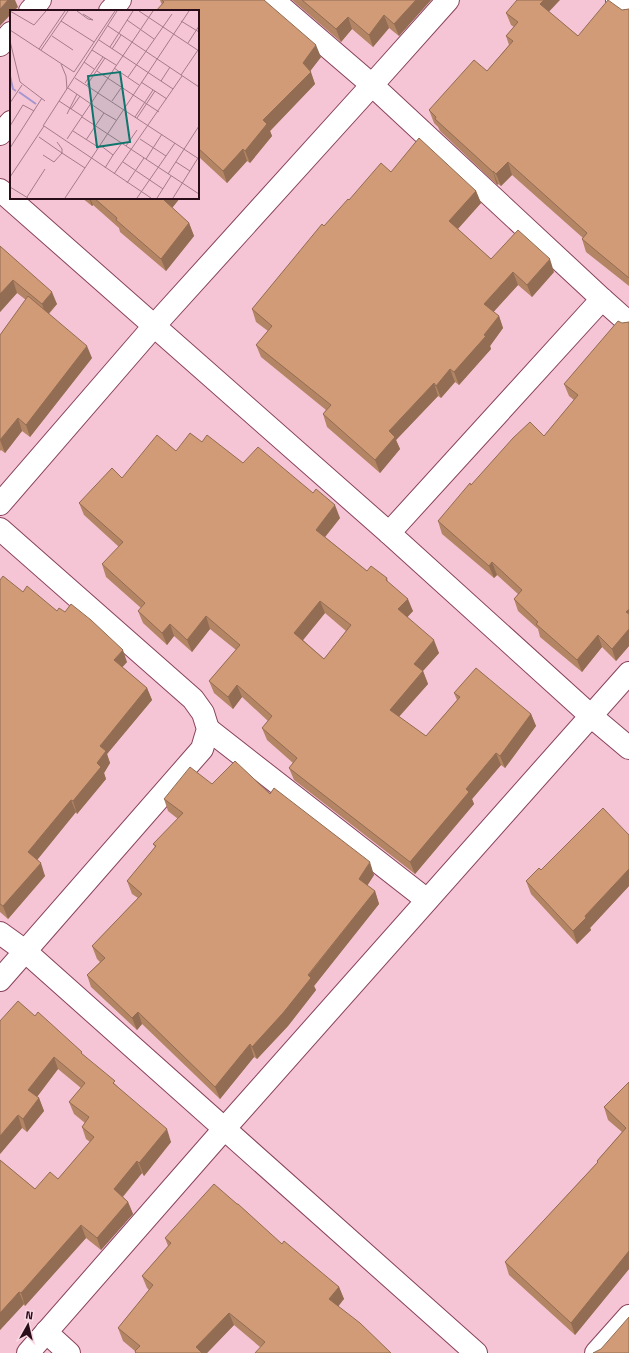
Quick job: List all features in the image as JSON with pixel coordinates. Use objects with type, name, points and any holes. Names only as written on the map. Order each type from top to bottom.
[{"type":"street","points":[[31,10],[40,0]]},
{"type":"street","points":[[111,10],[120,0]]},
{"type":"street","points":[[273,0],[372,86],[629,323]]},
{"type":"street","points":[[0,504],[154,326],[448,0]]},
{"type":"street","points":[[617,0],[629,10]]},
{"type":"street","points":[[0,45],[10,34]]},
{"type":"street","points":[[0,134],[10,123]]},
{"type":"street","points":[[0,190],[10,199]]},
{"type":"street","points":[[10,199],[389,533],[591,716],[629,748]]},
{"type":"street","points":[[389,533],[602,299]]},
{"type":"street","points":[[0,529],[193,699],[203,713],[208,729],[202,749],[0,980]]},
{"type":"street","points":[[28,1353],[224,1128],[629,673]]},
{"type":"street","points":[[208,729],[427,900]]},
{"type":"street","points":[[0,933],[25,951],[224,1128],[470,1351]]},
{"type":"street","points":[[596,1353],[629,1316]]},
{"type":"street","points":[[46,1332],[69,1353]]},
{"type":"building","points":[[0,0],[8,0],[0,9]]},
{"type":"building","points":[[162,0],[264,0],[316,45],[303,63],[311,72],[263,120],[267,124],[245,151],[243,149],[223,171],[199,149],[199,10],[157,10],[164,2]]},
{"type":"building","points":[[302,0],[416,0],[394,24],[384,15],[369,35],[348,17],[336,29]]},
{"type":"building","points":[[517,0],[544,0],[540,4],[578,36],[608,0],[622,10],[629,9],[629,278],[582,239],[587,233],[508,162],[496,174],[435,119],[436,117],[429,110],[474,60],[487,71],[513,41],[506,36],[518,22],[506,13]]},
{"type":"building","points":[[419,138],[476,191],[449,221],[491,259],[518,230],[550,259],[527,285],[513,272],[484,304],[499,316],[484,335],[486,336],[454,372],[450,369],[436,386],[434,383],[389,431],[395,437],[375,460],[323,414],[331,405],[256,345],[272,326],[252,309],[322,224],[324,226],[381,163],[391,172]]},
{"type":"building","points":[[95,199],[165,199],[164,200],[189,223],[161,259],[116,220],[117,218]]},
{"type":"building","points":[[0,246],[52,292],[42,304],[13,280],[0,294]]},
{"type":"building","points":[[28,296],[87,346],[26,425],[18,418],[0,440],[0,335]]},
{"type":"building","points":[[618,321],[622,323],[629,322],[629,609],[626,612],[629,614],[629,629],[612,649],[598,635],[577,660],[536,624],[538,622],[514,599],[522,590],[492,562],[489,566],[438,521],[470,483],[471,485],[513,438],[530,422],[544,436],[578,395],[564,384]]},
{"type":"building","points":[[190,433],[202,442],[207,435],[243,463],[258,447],[313,493],[316,489],[335,505],[316,530],[367,571],[371,566],[387,578],[386,580],[408,599],[398,609],[434,640],[414,664],[423,671],[390,710],[426,736],[460,697],[454,693],[476,668],[531,714],[500,756],[496,753],[466,789],[469,792],[410,862],[289,768],[297,758],[262,728],[272,716],[237,685],[228,697],[209,681],[240,645],[206,616],[187,640],[170,624],[162,633],[138,611],[145,603],[102,564],[123,542],[79,503],[112,468],[122,478],[157,435],[176,451]],"holes":[[[320,601],[351,625],[324,659],[294,633]]]},
{"type":"building","points":[[3,576],[23,592],[27,586],[57,611],[59,608],[65,612],[71,604],[91,620],[123,650],[114,660],[147,688],[100,746],[106,751],[97,763],[101,767],[73,801],[71,800],[28,852],[41,863],[3,906],[0,904],[0,580]]},
{"type":"building","points":[[235,761],[270,794],[274,788],[370,862],[359,879],[375,891],[308,975],[311,978],[283,1013],[252,1047],[250,1044],[215,1087],[138,1012],[132,1018],[87,975],[105,958],[92,946],[142,894],[127,881],[156,846],[153,844],[183,813],[164,799],[190,767],[212,784]]},
{"type":"building","points":[[603,808],[629,835],[629,869],[573,931],[526,881],[539,868],[541,870]]},
{"type":"building","points":[[18,1001],[35,1016],[38,1012],[82,1052],[81,1053],[115,1081],[113,1083],[167,1129],[139,1163],[137,1161],[114,1189],[128,1202],[97,1238],[81,1225],[21,1293],[19,1292],[0,1313],[0,1160],[35,1189],[50,1172],[58,1179],[94,1137],[82,1127],[89,1117],[69,1102],[85,1083],[54,1057],[28,1090],[39,1098],[23,1119],[18,1115],[0,1136],[0,1021]]},
{"type":"building","points":[[629,1082],[629,1251],[571,1323],[505,1262],[598,1162],[597,1161],[626,1128],[604,1107]]},
{"type":"building","points":[[214,1184],[282,1244],[284,1241],[339,1287],[329,1299],[360,1323],[391,1353],[255,1353],[265,1342],[229,1313],[196,1347],[202,1353],[136,1353],[135,1351],[140,1346],[118,1328],[153,1285],[142,1276],[171,1243],[165,1238]]},
{"type":"building","points":[[629,1317],[629,1353],[593,1353],[601,1349]]}]
